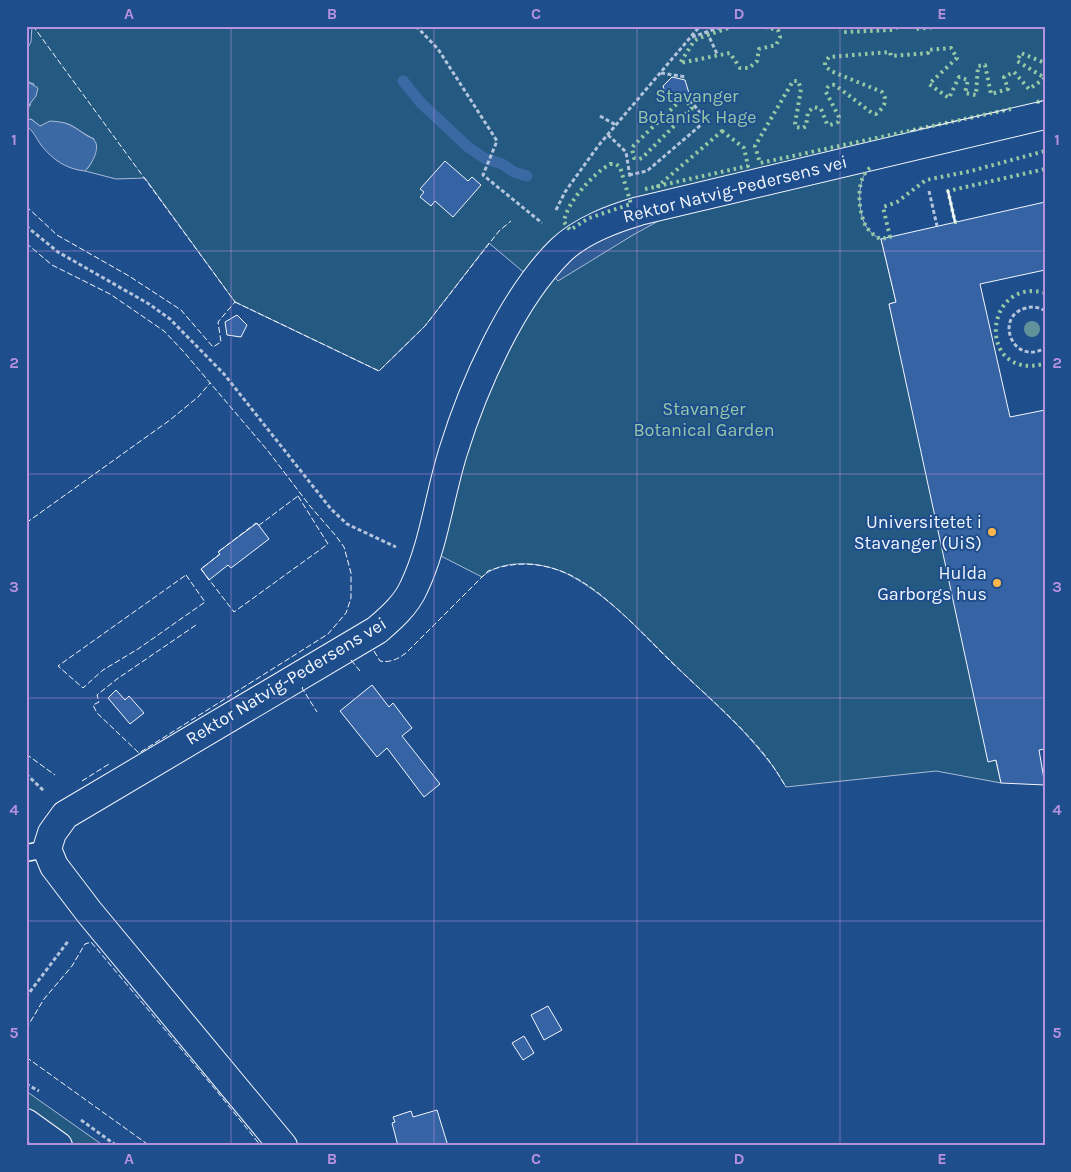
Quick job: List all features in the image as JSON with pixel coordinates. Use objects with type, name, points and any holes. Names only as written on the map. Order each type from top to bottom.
[{"type":"street","name":"Rektor Natvig-Pedersens vei","points":[[283,1146],[89,912],[54,866],[37,851],[65,815],[377,630],[398,612],[414,588],[424,559],[453,452],[483,371],[555,238],[586,232],[618,217],[639,211],[1045,114]]},
{"type":"street","points":[[26,1123],[58,1146]]},
{"type":"path","points":[[416,26],[438,49],[497,141],[484,175],[555,238]]},
{"type":"path","points":[[555,238],[565,192],[616,125],[700,26]]},
{"type":"path","points":[[691,37],[724,26]]},
{"type":"path","points":[[707,32],[718,54]]},
{"type":"path","points":[[661,74],[686,77]]},
{"type":"path","points":[[629,175],[647,171],[707,119],[686,95]]},
{"type":"path","points":[[600,116],[616,125]]},
{"type":"path","points":[[608,135],[626,152],[632,191],[639,211]]},
{"type":"path","points":[[929,191],[937,226]]},
{"type":"path","points":[[26,226],[58,252],[170,318],[224,374],[331,509],[348,524],[424,559]]},
{"type":"path","points":[[1045,311],[1036,307],[1021,309],[1011,319],[1009,326],[1012,341],[1017,347],[1024,351],[1032,352],[1045,348]]},
{"type":"path","points":[[26,997],[89,912]]},
{"type":"green space","name":"Stavanger Botanical Garden","points":[[32,26],[1045,26],[1045,105],[869,168],[862,180],[860,194],[862,216],[865,225],[881,239],[896,302],[889,304],[1001,783],[936,771],[786,787],[770,762],[734,722],[625,616],[599,594],[571,576],[550,567],[513,564],[501,566],[482,577],[439,555],[446,515],[527,275],[489,243],[425,326],[379,371],[235,302],[145,178],[116,179],[85,171],[94,156],[94,139],[65,123],[40,126],[31,119],[26,121],[26,109],[30,106],[34,84],[26,81],[26,51],[31,42]]},
{"type":"green space","points":[[26,1091],[104,1146],[76,1146],[26,1111]]},
{"type":"shaded area","points":[[26,81],[38,88],[36,96],[26,109]]},
{"type":"shaded area","points":[[31,119],[40,126],[50,121],[65,123],[93,139],[96,142],[96,150],[93,160],[85,171],[66,166],[50,155],[33,132],[26,126],[26,121]]},
{"type":"shaded area","points":[[671,214],[558,281],[551,273],[592,238]]},
{"type":"building","points":[[672,77],[685,80],[689,93],[679,102],[667,99],[663,86]]},
{"type":"building","points":[[445,161],[468,181],[472,177],[481,185],[453,217],[435,201],[431,206],[420,197],[424,192],[420,189]]},
{"type":"building","name":"Universitetet i Stavanger (UiS)","points":[[1045,202],[1045,270],[980,284],[1010,417],[1045,410],[1045,749],[1039,750],[1045,785],[1001,783],[996,760],[988,762],[889,304],[896,302],[881,239]]},
{"type":"building","points":[[237,315],[247,325],[241,337],[227,335],[225,322]]},
{"type":"building","points":[[257,523],[269,539],[231,568],[228,565],[209,580],[201,569],[220,554],[218,552]]},
{"type":"building","points":[[372,685],[389,707],[393,703],[412,728],[402,736],[440,784],[424,797],[387,748],[377,757],[340,711]]},
{"type":"building","points":[[116,690],[125,700],[129,696],[144,713],[130,724],[108,698]]},
{"type":"building","points":[[548,1006],[562,1030],[544,1040],[531,1015]]},
{"type":"building","points":[[524,1036],[534,1053],[523,1060],[512,1043]]},
{"type":"building","points":[[437,1110],[448,1146],[398,1146],[392,1123],[395,1122],[393,1117],[411,1111],[413,1117]]},
{"type":"waterway","points":[[403,81],[421,103],[468,147],[484,158],[527,176]]},
{"type":"hedge","points":[[706,26],[704,28],[713,26]]},
{"type":"hedge","points":[[734,26],[694,41],[680,63],[730,53],[740,68],[749,68],[757,61],[759,49],[776,45],[780,37],[778,30],[761,26]]},
{"type":"hedge","points":[[842,26],[844,32],[895,30],[897,26]]},
{"type":"hedge","points":[[913,26],[913,29],[948,26]]},
{"type":"hedge","points":[[1011,109],[760,163],[755,146],[793,81],[798,81],[801,89],[796,127],[803,128],[806,126],[808,112],[814,107],[821,109],[827,124],[830,125],[838,122],[839,117],[826,92],[830,85],[835,85],[872,113],[876,114],[881,109],[885,101],[882,92],[831,71],[825,66],[825,62],[829,57],[890,52],[891,56],[928,53],[928,50],[951,48],[957,58],[929,84],[949,98],[959,77],[968,80],[965,93],[976,95],[978,66],[985,65],[991,94],[1008,89],[1004,77],[1014,72],[1029,89],[1045,78],[1017,61],[1021,53],[1045,63]]},
{"type":"hedge","points":[[684,97],[692,108],[642,158],[634,158],[632,149],[634,145],[684,97]]},
{"type":"hedge","points":[[1037,102],[1045,100]]},
{"type":"hedge","points":[[722,131],[744,148],[748,166],[658,186],[722,131]]},
{"type":"hedge","points":[[870,168],[865,173],[860,186],[860,209],[867,228],[881,239],[890,237],[883,207],[897,202],[926,180],[971,171],[1045,151]]},
{"type":"hedge","points":[[610,164],[616,164],[620,167],[631,204],[589,218],[570,230],[564,222],[570,206],[589,181],[610,164]]},
{"type":"hedge","points":[[957,222],[955,222],[948,191],[1045,169]]},
{"type":"hedge","points":[[645,189],[660,186]]},
{"type":"hedge","points":[[1045,293],[1027,291],[1013,297],[1003,307],[997,320],[996,334],[1000,348],[1008,359],[1025,366],[1045,364]]},
{"type":"fence","points":[[26,206],[57,235],[129,276],[181,310],[213,347],[221,342],[218,322],[235,302],[33,26]]},
{"type":"fence","points":[[1036,103],[1045,100]]},
{"type":"fence","points":[[910,131],[1010,109]]},
{"type":"fence","points":[[235,302],[379,371],[425,326],[499,231],[511,221]]},
{"type":"fence","points":[[26,243],[52,265],[110,294],[164,331],[268,451],[344,547],[351,573],[351,598],[346,613],[328,634],[139,753],[97,713],[93,705],[99,702],[97,695],[117,679],[196,625]]},
{"type":"fence","points":[[26,523],[170,420],[198,397],[210,383]]},
{"type":"fence","points":[[298,496],[328,544],[234,612],[201,569],[220,554],[218,552],[256,523],[258,526],[298,496]]},
{"type":"fence","points":[[374,651],[380,661],[391,661],[406,653],[488,571],[517,564],[537,565],[556,569],[580,580],[593,589],[633,624],[744,731],[775,768],[786,787]]},
{"type":"fence","points":[[186,575],[205,602],[138,649],[103,670],[83,688],[58,666],[186,575]]},
{"type":"fence","points":[[351,660],[360,671]]},
{"type":"fence","points":[[303,687],[317,712]]},
{"type":"fence","points":[[26,754],[55,775]]},
{"type":"fence","points":[[82,781],[109,764]]},
{"type":"fence","points":[[26,1029],[44,999],[72,966],[85,944],[91,942],[261,1146]]},
{"type":"fence","points":[[26,1057],[150,1146]]},
{"type":"wall","points":[[948,191],[955,222]]},
{"type":"place","name":"Universitetet i Stavanger (UiS)","points":[[992,532]]},
{"type":"place","name":"Hulda Garborgs hus","points":[[997,583]]},
{"type":"park label","name":"Stavanger Botanisk Hage","points":[[697,106]]}]
